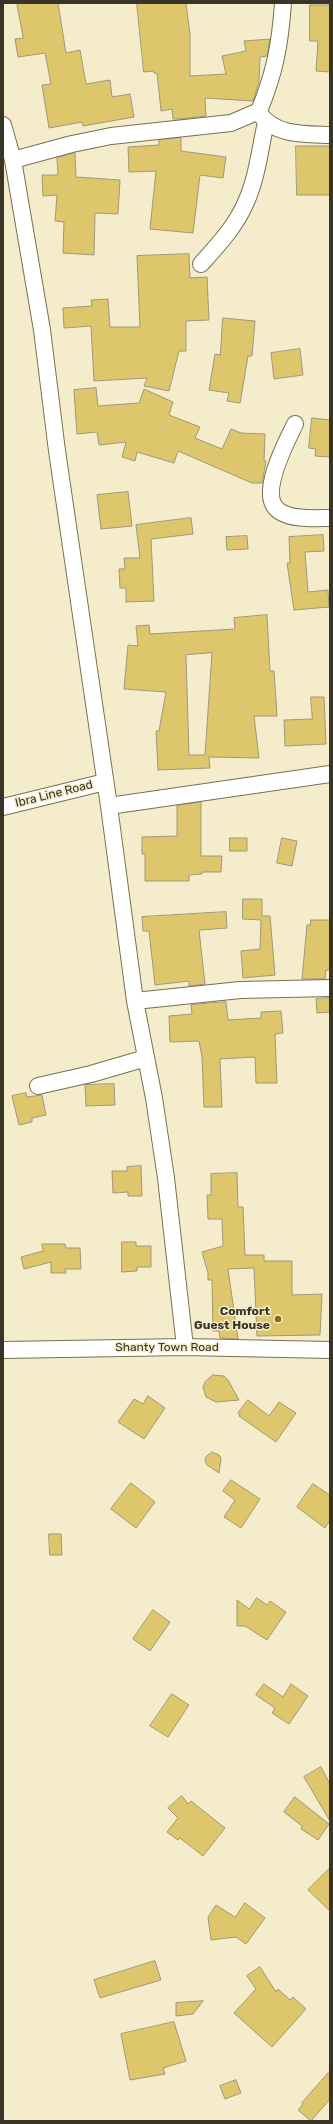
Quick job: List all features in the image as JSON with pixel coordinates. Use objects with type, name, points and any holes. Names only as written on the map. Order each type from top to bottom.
[{"type":"street","points":[[201,264],[223,239],[246,204],[251,189],[262,117],[276,66],[281,38],[283,3]]},
{"type":"street","points":[[13,160],[72,144],[111,136],[231,123],[262,117],[285,131],[330,135]]},
{"type":"street","points":[[3,125],[13,160],[42,330],[57,451],[109,806],[135,1001],[166,1178],[185,1347]]},
{"type":"street","points":[[294,424],[279,458],[271,486],[270,496],[273,505],[279,512],[290,515],[311,518],[330,518]]},
{"type":"street","points":[[109,806],[330,774]]},
{"type":"street","name":"Ibra Line Road","points":[[3,807],[105,782]]},
{"type":"street","points":[[135,1001],[240,990],[330,988]]},
{"type":"street","points":[[38,1086],[91,1074],[146,1058]]},
{"type":"street","name":"Shanty Town Road","points":[[3,1350],[185,1347],[330,1350]]},
{"type":"building","points":[[17,3],[58,3],[66,53],[80,50],[86,84],[110,80],[112,97],[130,94],[134,117],[83,126],[82,122],[49,128],[42,85],[51,84],[45,53],[18,57],[15,39],[23,38]]},
{"type":"building","points":[[137,3],[186,3],[190,34],[190,76],[226,74],[222,56],[246,51],[244,41],[270,39],[267,56],[260,57],[259,82],[253,101],[205,98],[206,116],[180,119],[173,119],[172,109],[161,111],[157,73],[154,73],[153,71],[144,72]]},
{"type":"building","points":[[310,5],[330,5],[330,72],[316,71],[318,41],[310,41]]},
{"type":"building","points":[[181,138],[181,151],[226,157],[223,178],[200,175],[193,233],[150,229],[156,171],[129,172],[128,147],[159,145],[159,140]]},
{"type":"building","points":[[296,146],[330,146],[330,195],[297,195]]},
{"type":"building","points":[[75,153],[76,177],[120,180],[118,214],[95,213],[94,255],[63,253],[64,222],[55,221],[57,195],[43,196],[42,175],[58,175],[57,158]]},
{"type":"building","points":[[189,254],[190,278],[207,277],[209,320],[186,321],[186,351],[179,351],[169,391],[144,386],[147,378],[94,381],[91,326],[64,328],[63,308],[92,306],[91,300],[108,299],[110,327],[140,327],[137,256]]},
{"type":"building","points":[[223,318],[255,321],[252,356],[248,356],[240,403],[227,401],[229,393],[209,390],[215,354],[220,355]]},
{"type":"building","points":[[300,349],[303,375],[274,379],[271,353]]},
{"type":"building","points":[[96,388],[98,406],[139,403],[144,389],[173,402],[169,415],[200,427],[195,438],[222,449],[231,429],[241,433],[265,434],[264,461],[266,461],[262,483],[252,483],[178,451],[174,463],[137,452],[135,461],[122,457],[126,442],[99,445],[97,432],[77,434],[74,390]]},
{"type":"building","points":[[312,418],[330,420],[330,457],[315,456],[316,449],[309,448]]},
{"type":"building","points":[[128,492],[132,526],[101,529],[97,495]]},
{"type":"building","points":[[191,518],[193,534],[151,539],[154,601],[126,602],[126,588],[120,588],[119,569],[125,569],[124,558],[140,558],[136,525]]},
{"type":"building","points":[[323,535],[324,551],[305,552],[308,592],[328,590],[329,607],[294,610],[287,563],[290,563],[289,537]]},
{"type":"building","points":[[247,536],[248,549],[227,550],[226,537]]},
{"type":"building","points":[[267,615],[270,671],[274,671],[277,716],[254,716],[259,758],[209,757],[210,768],[158,770],[156,731],[159,731],[166,692],[124,689],[128,645],[138,646],[136,626],[149,625],[150,634],[235,629],[234,618]],"holes":[[[212,653],[205,755],[189,755],[186,655]]]},
{"type":"building","points":[[311,697],[324,697],[326,744],[285,746],[284,720],[312,719]]},
{"type":"building","points":[[201,802],[201,856],[222,856],[221,872],[202,872],[202,874],[189,875],[189,881],[145,881],[145,854],[142,854],[142,837],[177,836],[177,806]]},
{"type":"building","points":[[230,838],[247,838],[247,851],[230,851]]},
{"type":"building","points":[[282,838],[297,841],[292,866],[277,863]]},
{"type":"building","points":[[243,899],[262,899],[262,916],[270,916],[275,975],[243,978],[241,951],[260,949],[261,920],[243,919]]},
{"type":"building","points":[[226,912],[227,928],[199,930],[205,984],[189,986],[189,981],[155,985],[149,931],[143,931],[142,917]]},
{"type":"building","points":[[311,920],[330,920],[330,970],[326,970],[325,979],[302,979],[307,925],[310,925]]},
{"type":"building","points":[[330,998],[330,1012],[317,1013],[316,999]]},
{"type":"building","points":[[226,1002],[228,1020],[261,1018],[261,1012],[281,1011],[283,1033],[275,1034],[277,1083],[256,1083],[255,1057],[220,1059],[222,1107],[204,1107],[202,1057],[199,1041],[170,1042],[169,1016],[192,1014],[191,1005]]},
{"type":"building","points":[[114,1084],[115,1105],[86,1106],[85,1085]]},
{"type":"building","points":[[26,1093],[27,1097],[42,1095],[46,1115],[32,1118],[32,1122],[19,1125],[12,1096]]},
{"type":"building","points":[[141,1166],[142,1196],[128,1196],[128,1192],[113,1193],[112,1171],[127,1171],[127,1167]]},
{"type":"building","points":[[237,1173],[238,1207],[243,1207],[245,1255],[264,1255],[264,1261],[292,1261],[292,1295],[322,1294],[320,1335],[257,1336],[254,1268],[228,1269],[238,1339],[220,1338],[219,1331],[213,1331],[212,1280],[208,1280],[208,1273],[202,1252],[223,1246],[222,1219],[208,1219],[207,1195],[211,1195],[211,1174]]},
{"type":"building","points":[[122,1242],[136,1242],[136,1246],[151,1246],[151,1267],[137,1267],[137,1271],[122,1272]]},
{"type":"building","points":[[42,1244],[65,1244],[66,1248],[80,1248],[81,1269],[65,1269],[66,1273],[51,1273],[51,1262],[24,1269],[21,1257],[43,1251]]},
{"type":"building","points":[[213,1375],[224,1376],[228,1380],[239,1400],[216,1402],[206,1397],[203,1387],[205,1382]]},
{"type":"building","points":[[148,1396],[165,1408],[144,1439],[118,1422],[134,1399],[143,1404]]},
{"type":"building","points":[[248,1400],[269,1416],[279,1402],[296,1413],[276,1442],[239,1416],[240,1414],[238,1413]]},
{"type":"building","points":[[212,1452],[219,1455],[221,1458],[219,1473],[207,1465],[205,1461],[206,1457]]},
{"type":"building","points":[[231,1480],[260,1499],[241,1528],[224,1517],[235,1500],[223,1491]]},
{"type":"building","points":[[131,1483],[155,1502],[136,1528],[111,1509]]},
{"type":"building","points":[[313,1484],[330,1495],[330,1520],[325,1528],[297,1507]]},
{"type":"building","points":[[49,1534],[61,1534],[62,1555],[50,1555]]},
{"type":"building","points":[[257,1598],[267,1605],[270,1601],[286,1612],[267,1640],[245,1626],[237,1626],[237,1600],[249,1609]]},
{"type":"building","points":[[153,1610],[170,1622],[150,1651],[133,1639]]},
{"type":"building","points":[[264,1684],[283,1697],[291,1684],[308,1696],[289,1724],[272,1713],[275,1708],[256,1695]]},
{"type":"building","points":[[172,1694],[189,1705],[168,1737],[150,1726]]},
{"type":"building","points":[[321,1767],[330,1784],[330,1821],[304,1777]]},
{"type":"building","points":[[182,1796],[188,1804],[191,1801],[225,1828],[203,1856],[180,1838],[178,1840],[167,1832],[178,1818],[168,1808]]},
{"type":"building","points":[[295,1797],[329,1824],[318,1840],[301,1829],[302,1826],[284,1812]]},
{"type":"building","points":[[330,1868],[330,1911],[308,1890]]},
{"type":"building","points":[[245,1903],[265,1918],[246,1944],[236,1937],[211,1940],[208,1917],[216,1905],[235,1917]]},
{"type":"building","points":[[155,1961],[161,1980],[100,1998],[94,1980]]},
{"type":"building","points":[[260,1967],[276,1992],[278,1989],[290,2000],[293,1997],[306,2009],[272,2047],[234,2013],[256,1989],[247,1976]]},
{"type":"building","points":[[203,2001],[193,2014],[176,2016],[176,2003]]},
{"type":"building","points":[[174,2022],[186,2061],[163,2068],[165,2074],[130,2080],[121,2034]]},
{"type":"building","points":[[330,2071],[330,2099],[311,2121],[298,2110],[303,2104],[302,2103]]},
{"type":"building","points":[[236,2080],[241,2093],[225,2099],[220,2086]]},
{"type":"place","name":"Comfort Guest House","points":[[278,1319]]}]
